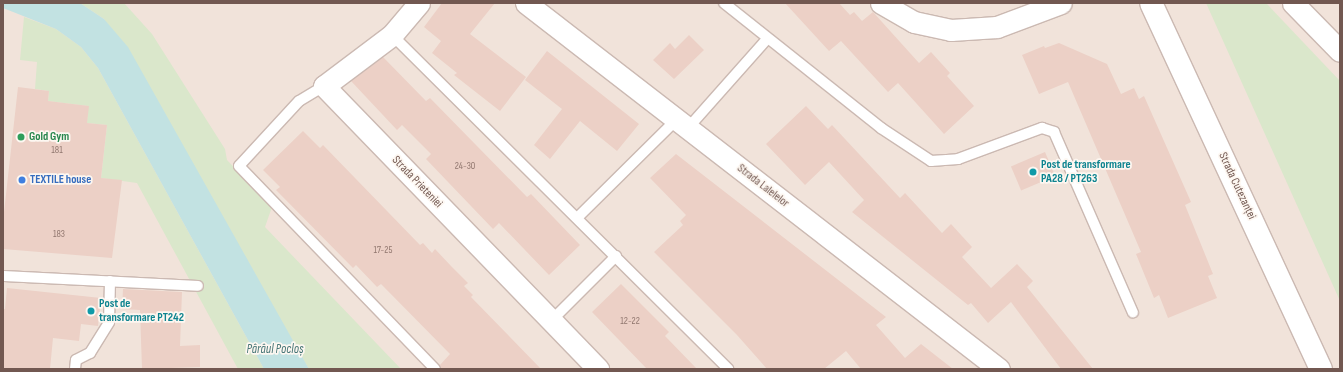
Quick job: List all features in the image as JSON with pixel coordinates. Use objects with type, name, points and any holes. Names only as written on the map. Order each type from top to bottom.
[{"type":"street","points":[[324,86],[392,35],[419,3]]},
{"type":"street","name":"Strada Lalelelor","points":[[526,3],[999,369]]},
{"type":"street","points":[[881,3],[914,22],[951,30],[997,26],[1061,3]]},
{"type":"street","name":"Strada Cutezanței","points":[[1151,3],[1321,369]]},
{"type":"street","points":[[1293,3],[1340,51]]},
{"type":"street","name":"Strada Prieteniei","points":[[324,86],[598,369]]},
{"type":"lane","points":[[724,3],[881,128],[931,160],[958,159],[1042,128],[1054,132],[1133,312]]},
{"type":"lane","points":[[392,35],[728,369]]},
{"type":"lane","points":[[577,218],[682,124],[767,38]]},
{"type":"lane","points":[[324,86],[299,101],[239,166],[434,369]]},
{"type":"lane","points":[[551,321],[616,256]]},
{"type":"lane","points":[[3,276],[198,286]]},
{"type":"lane","points":[[75,369],[76,360],[90,352],[109,322],[110,281]]},
{"type":"shaded area","points":[[3,3],[1340,3],[1340,369],[3,369]]},
{"type":"green space","points":[[80,3],[124,3],[152,34],[225,149],[227,160],[272,207],[265,227],[401,369],[309,369],[104,19]]},
{"type":"green space","points":[[1206,3],[1266,3],[1340,81],[1340,301]]},
{"type":"green space","points":[[24,17],[56,29],[81,47],[98,68],[264,369],[238,369],[137,183],[101,178],[107,125],[87,123],[88,106],[48,101],[49,91],[35,89],[37,62],[20,60]]},
{"type":"water","name":"Pârâul Pocloș","points":[[3,3],[80,3],[104,19],[128,47],[309,369],[264,369],[98,68],[81,47],[56,29],[3,8]]},
{"type":"building","points":[[442,3],[495,3],[470,34],[526,77],[500,111],[454,75],[457,73],[432,53],[441,41],[424,27]]},
{"type":"building","points":[[785,3],[839,3],[850,15],[854,12],[862,21],[873,12],[919,63],[931,52],[950,73],[947,76],[974,106],[944,134],[898,83],[888,92],[841,41],[829,51]]},
{"type":"building","points":[[689,35],[704,50],[674,79],[653,60],[670,43],[675,49]]},
{"type":"building","points":[[1059,43],[1107,64],[1121,94],[1134,88],[1139,99],[1144,96],[1191,202],[1185,205],[1213,274],[1208,276],[1217,298],[1168,318],[1159,295],[1154,298],[1136,254],[1141,252],[1068,82],[1039,94],[1022,55],[1044,46],[1045,48]]},
{"type":"building","points":[[547,51],[639,124],[617,151],[580,121],[550,159],[534,145],[562,109],[525,80]]},
{"type":"building","points":[[383,57],[426,101],[430,98],[527,197],[531,194],[580,245],[549,275],[499,223],[493,229],[426,159],[431,154],[402,125],[397,130],[351,81]]},
{"type":"building","points":[[18,87],[49,91],[48,101],[89,106],[87,123],[107,125],[101,178],[122,180],[112,258],[3,249],[3,221]]},
{"type":"building","points":[[806,106],[828,129],[832,125],[900,198],[905,193],[942,233],[951,224],[972,247],[962,257],[991,288],[1017,264],[1033,281],[1027,287],[1093,369],[1061,369],[1011,302],[988,323],[971,303],[968,305],[852,212],[864,200],[829,162],[805,185],[766,144]]},
{"type":"building","points":[[303,131],[320,148],[323,145],[420,245],[423,243],[432,253],[435,249],[468,283],[464,286],[473,295],[471,297],[541,369],[441,369],[440,365],[450,354],[381,284],[377,287],[356,265],[353,268],[276,190],[280,187],[263,170]]},
{"type":"building","name":"Post de transformare PA28 / PT263","points":[[1045,152],[1055,176],[1021,190],[1011,166]]},
{"type":"building","points":[[676,154],[886,317],[876,325],[905,358],[921,344],[953,369],[861,369],[846,351],[824,369],[767,369],[737,335],[654,252],[683,225],[680,221],[686,215],[650,178]]},
{"type":"building","points":[[621,284],[669,332],[665,336],[697,369],[647,369],[592,312]]},
{"type":"building","points":[[7,288],[101,298],[98,326],[81,324],[79,341],[53,338],[50,369],[3,369],[3,309],[5,309]]},
{"type":"building","points":[[123,289],[182,292],[180,346],[200,345],[200,367],[142,369],[140,310],[122,309]]},
{"type":"place","name":"Gold Gym","points":[[21,137]]},
{"type":"place","name":"Post de transformare PA28 / PT263","points":[[1033,172]]},
{"type":"place","name":"TEXTILE house","points":[[22,180]]},
{"type":"place","name":"Post de transformare PT242","points":[[91,311]]}]
